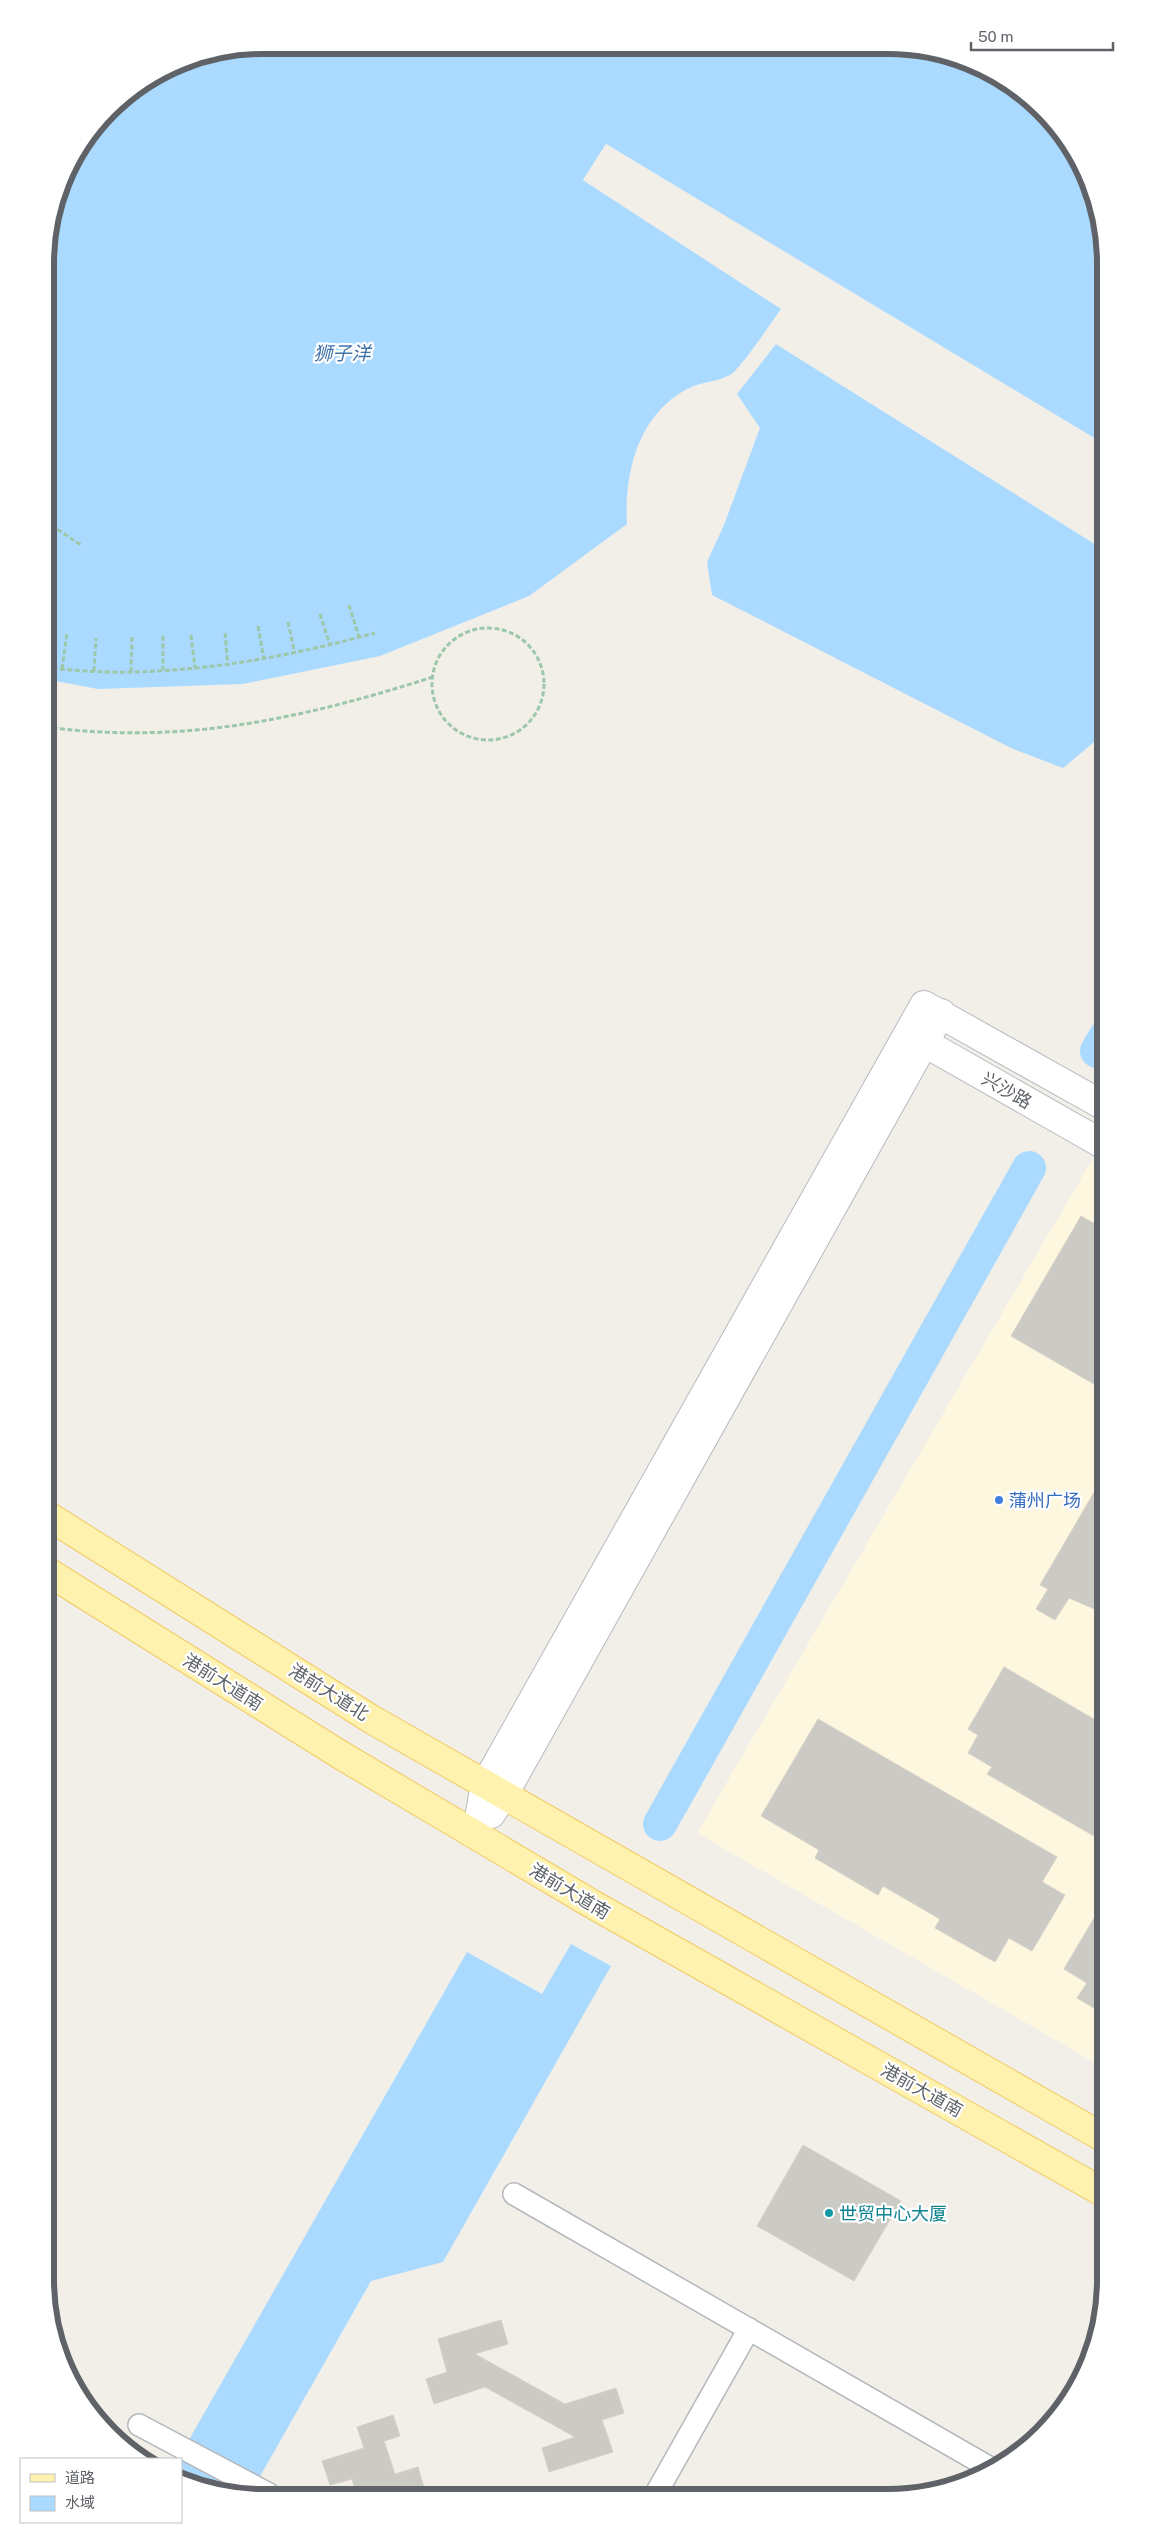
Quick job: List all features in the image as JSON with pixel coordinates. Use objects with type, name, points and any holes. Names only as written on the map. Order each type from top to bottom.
[{"type":"main road","name":"港前大道北","points":[[54,1520],[372,1719],[494,1791],[1097,2134]]},
{"type":"main road","name":"港前大道南","points":[[54,1576],[339,1754],[592,1904],[1097,2189]]},
{"type":"street","name":"兴沙路","points":[[1097,1102],[932,1009],[916,1039],[1097,1141]]},
{"type":"street","points":[[476,1834],[494,1791],[916,1039]]},
{"type":"street","points":[[514,2194],[986,2465]]},
{"type":"street","points":[[658,2489],[749,2329]]},
{"type":"street","points":[[139,2425],[260,2489]]},
{"type":"path","points":[[54,527],[81,545]]},
{"type":"path","points":[[348,605],[359,637]]},
{"type":"path","points":[[320,614],[330,645]]},
{"type":"path","points":[[288,622],[295,654]]},
{"type":"path","points":[[258,626],[264,659]]},
{"type":"path","points":[[485,628],[504,630],[522,639],[535,652],[543,670],[544,689],[539,708],[528,724],[512,735],[495,740],[477,739],[460,733],[446,722],[436,707],[432,689],[433,677],[440,655],[451,641],[466,632],[485,628]]},
{"type":"path","points":[[62,669],[67,633]]},
{"type":"path","points":[[225,633],[228,666]]},
{"type":"path","points":[[54,669],[131,672],[228,666],[295,654],[375,633]]},
{"type":"path","points":[[191,635],[195,668]]},
{"type":"path","points":[[131,672],[132,636]]},
{"type":"path","points":[[163,636],[163,670]]},
{"type":"path","points":[[94,671],[96,638]]},
{"type":"path","points":[[54,728],[125,732],[185,732],[250,724],[355,702],[433,677]]},
{"type":"shaded area","name":"蒲州广场","points":[[1092,1160],[1097,1163],[1097,2064],[697,1833]]},
{"type":"water","name":"狮子洋","points":[[249,54],[902,54],[956,65],[981,75],[1016,97],[1054,135],[1076,170],[1090,208],[1097,249],[1097,440],[606,144],[583,180],[781,309],[748,355],[730,375],[687,389],[670,400],[657,414],[637,447],[628,485],[627,524],[529,596],[380,656],[243,684],[98,689],[54,681],[54,249],[65,195],[75,170],[97,135],[135,97],[170,75],[208,61]]},
{"type":"water","points":[[776,344],[1097,545],[1097,740],[1063,768],[1011,748],[712,595],[707,562],[724,525],[760,428],[737,394]]},
{"type":"water","points":[[571,1944],[611,1966],[443,2262],[371,2281],[253,2489],[208,2482],[182,2473],[182,2458],[179,2458],[467,1952],[542,1994]]},
{"type":"pier","points":[[606,144],[944,350],[606,147],[586,180],[782,307],[783,310],[583,180]]},
{"type":"pier","points":[[777,342],[1097,542],[1097,545],[776,344]]},
{"type":"building","points":[[1081,1216],[1097,1225],[1097,1386],[1011,1336]]},
{"type":"building","points":[[1097,1487],[1097,1610],[1069,1598],[1055,1620],[1036,1609],[1048,1589],[1040,1585]]},
{"type":"building","points":[[1004,1667],[1097,1721],[1097,1838],[987,1774],[992,1767],[968,1753],[978,1735],[968,1729]]},
{"type":"building","points":[[818,1719],[1057,1857],[1042,1882],[1065,1895],[1032,1951],[1009,1938],[995,1962],[935,1928],[940,1919],[883,1886],[878,1895],[815,1858],[819,1850],[761,1816]]},
{"type":"building","points":[[1097,1913],[1097,2010],[1077,1998],[1087,1983],[1064,1969]]},
{"type":"building","name":"世贸中心大厦","points":[[803,2145],[901,2201],[854,2281],[757,2226]]},
{"type":"building","points":[[501,2320],[508,2344],[475,2354],[565,2404],[616,2388],[624,2413],[602,2420],[613,2452],[549,2472],[542,2448],[575,2437],[485,2387],[434,2404],[426,2379],[447,2372],[438,2339]]},
{"type":"building","points":[[393,2415],[400,2436],[384,2441],[395,2474],[418,2467],[424,2489],[355,2489],[352,2479],[330,2485],[322,2461],[364,2448],[357,2427]]},
{"type":"waterway","points":[[660,1824],[1029,1168]]},
{"type":"place","name":"蒲州广场","points":[[999,1500]]},
{"type":"place","name":"世贸中心大厦","points":[[829,2213]]}]
